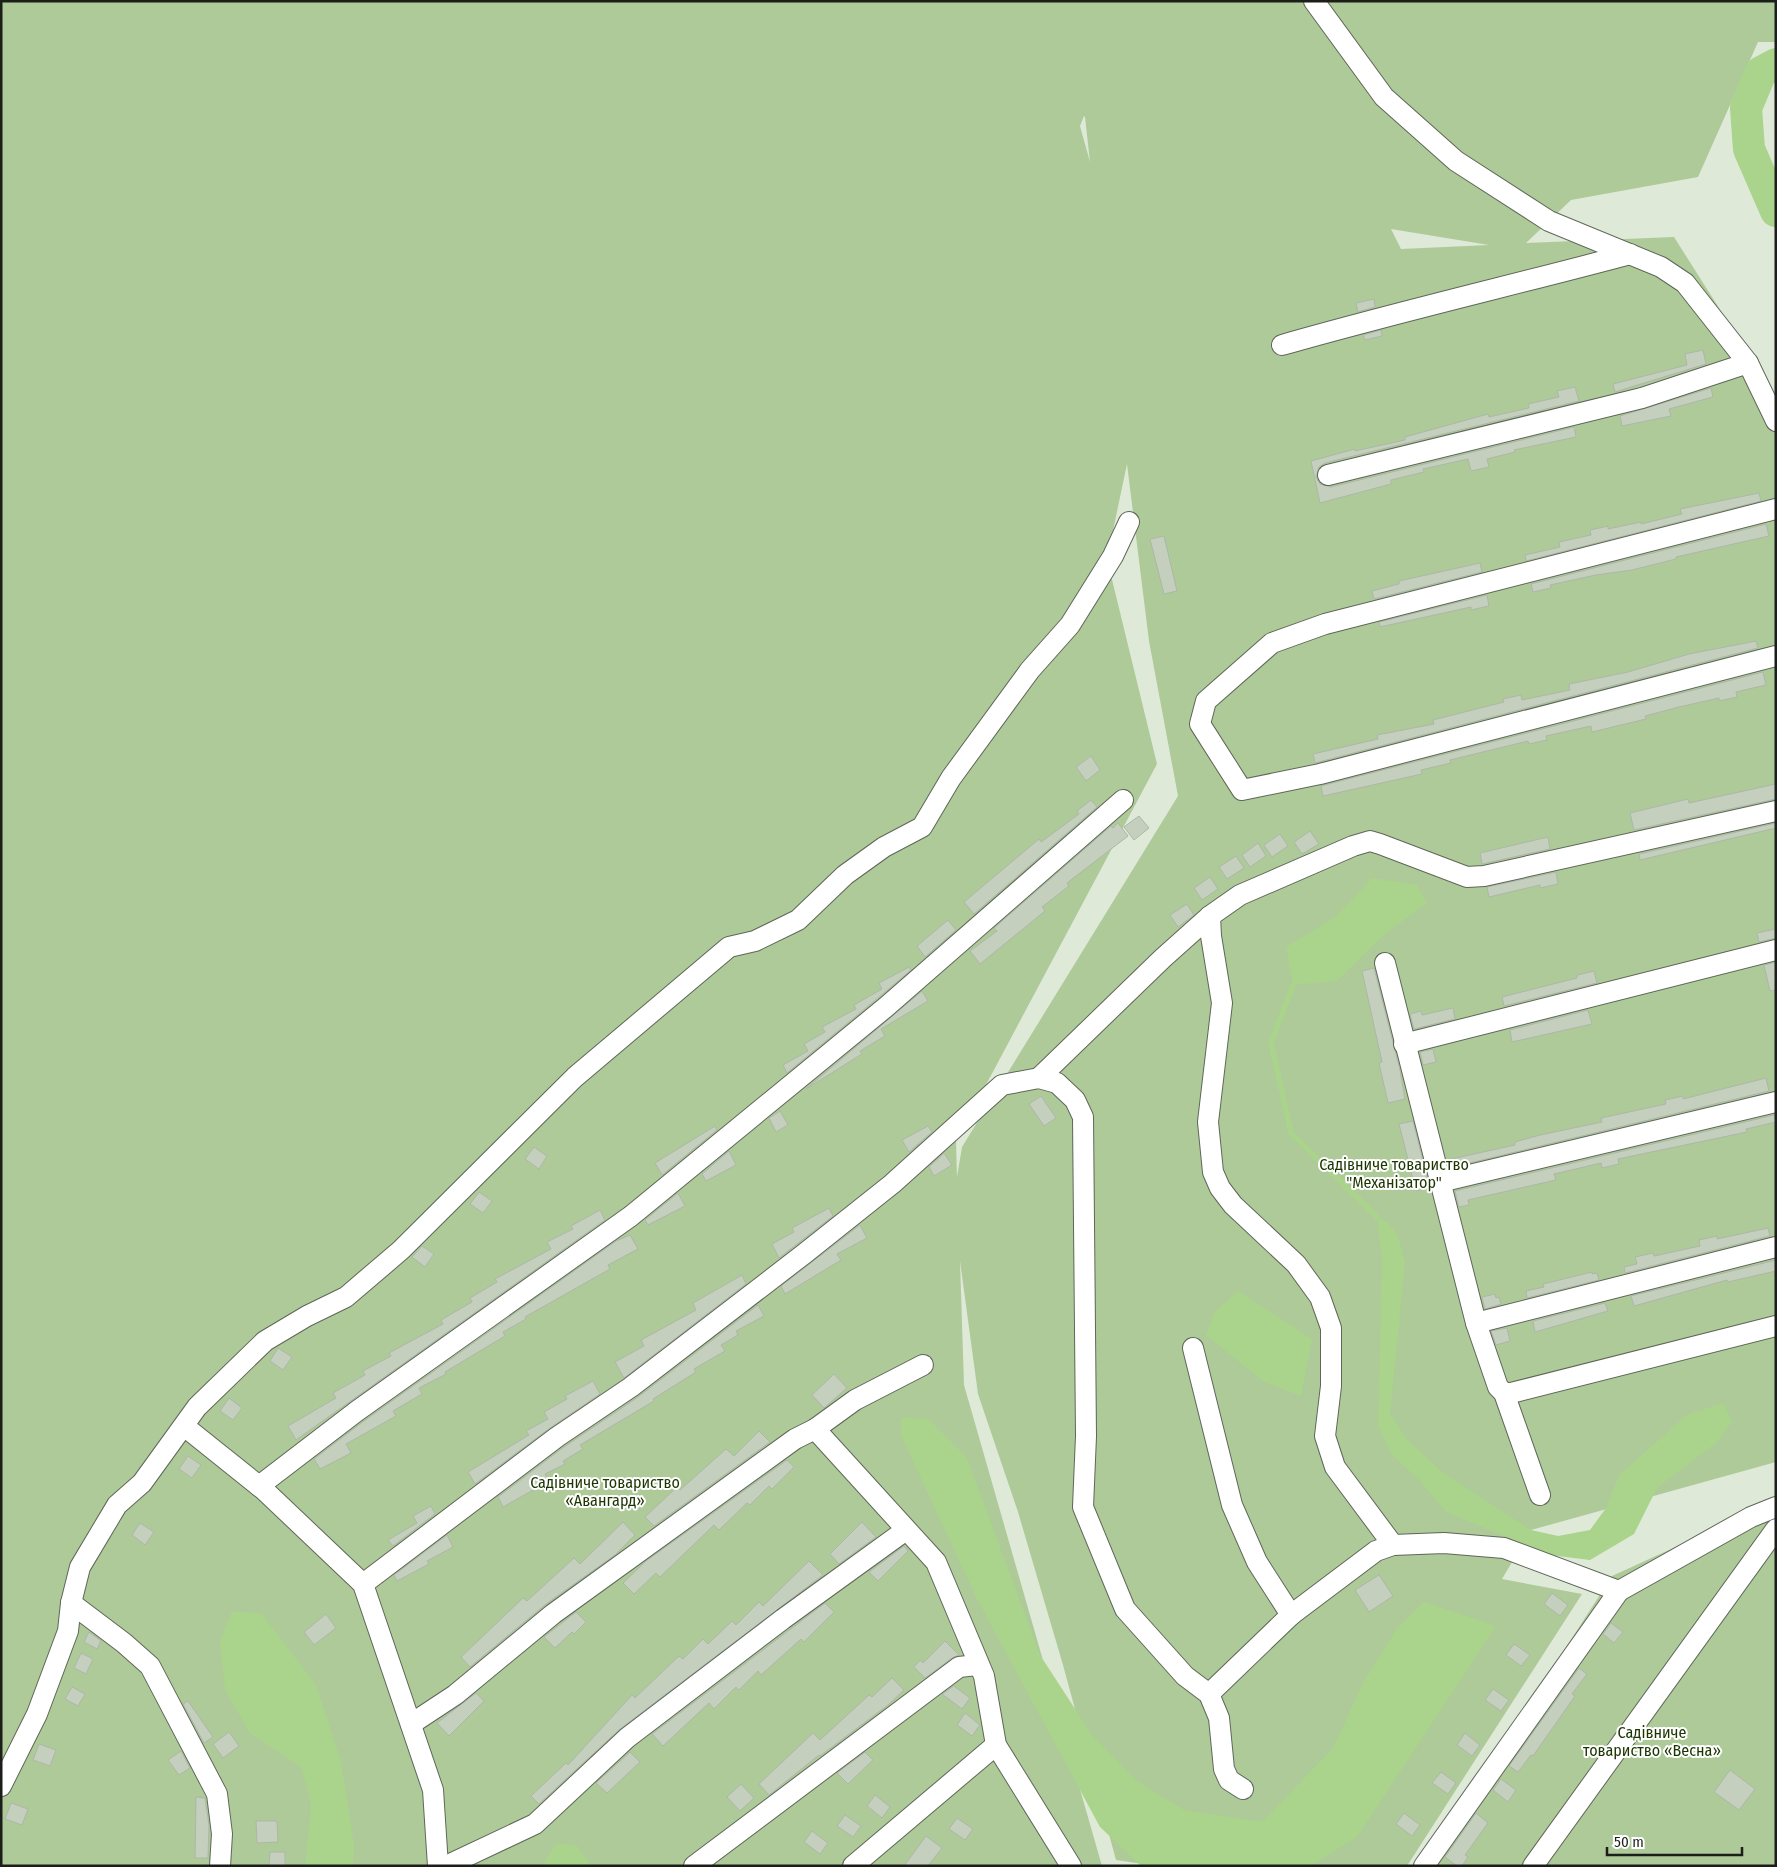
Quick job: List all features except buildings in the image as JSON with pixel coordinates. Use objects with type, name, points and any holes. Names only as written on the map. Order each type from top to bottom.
[{"type":"street","points":[[1314,1],[1384,97],[1456,161],[1549,221],[1661,266],[1685,283],[1748,363],[1776,421]]},
{"type":"street","points":[[1282,345],[1392,314],[1508,287],[1630,254]]},
{"type":"street","points":[[1328,475],[1642,398],[1748,363]]},
{"type":"street","points":[[1776,509],[1325,624],[1272,643],[1206,701],[1200,724],[1242,790],[1320,774],[1776,656]]},
{"type":"street","points":[[1,1786],[37,1714],[68,1631],[71,1603],[80,1567],[117,1505],[142,1483],[197,1407],[265,1341],[307,1316],[346,1297],[401,1250],[574,1077],[729,947],[755,941],[798,920],[845,875],[884,847],[922,826],[951,778],[1030,670],[1070,625],[1113,556],[1129,522]]},
{"type":"street","points":[[259,1486],[358,1411],[631,1216],[886,1007],[1123,800]]},
{"type":"street","points":[[1039,1078],[1163,958],[1210,916],[1240,895],[1353,846],[1370,842],[1467,877],[1484,876],[1776,810]]},
{"type":"street","points":[[1210,916],[1211,936],[1222,1003],[1208,1122],[1213,1172],[1220,1188],[1233,1205],[1296,1264],[1320,1297],[1331,1328],[1331,1386],[1325,1436],[1335,1467],[1393,1545]]},
{"type":"street","points":[[1404,1044],[1776,950]]},
{"type":"street","points":[[1385,963],[1476,1323],[1498,1387],[1504,1392],[1540,1496]]},
{"type":"street","points":[[363,1584],[556,1437],[631,1386],[804,1254],[892,1184],[1002,1085],[1039,1078],[1057,1083],[1075,1100],[1083,1117],[1086,1436],[1083,1506],[1125,1609],[1185,1676],[1209,1694],[1219,1718],[1224,1768],[1229,1780],[1243,1789]]},
{"type":"street","points":[[1440,1182],[1776,1102]]},
{"type":"street","points":[[1476,1323],[1776,1248]]},
{"type":"street","points":[[1504,1392],[1511,1393],[1776,1326]]},
{"type":"street","points":[[1193,1348],[1232,1505],[1257,1562],[1291,1615]]},
{"type":"street","points":[[411,1724],[455,1695],[553,1614],[795,1439],[815,1429],[855,1400],[923,1365]]},
{"type":"street","points":[[184,1426],[259,1486],[363,1584],[433,1790],[438,1866]]},
{"type":"street","points":[[815,1429],[936,1562],[977,1665],[984,1676],[996,1745],[1071,1866]]},
{"type":"street","points":[[1424,1866],[1619,1591],[1751,1518],[1776,1507]]},
{"type":"street","points":[[1533,1866],[1776,1529]]},
{"type":"street","points":[[446,1866],[535,1824],[627,1738],[783,1619],[906,1530]]},
{"type":"street","points":[[1209,1694],[1291,1615],[1376,1552],[1393,1545],[1444,1543],[1504,1548],[1619,1591]]},
{"type":"street","points":[[71,1603],[124,1643],[150,1666],[217,1794],[222,1834],[220,1866]]},
{"type":"street","points":[[694,1866],[959,1667],[977,1665]]},
{"type":"street","points":[[853,1866],[996,1745]]},
{"type":"green space","points":[[1,1],[1776,1],[1776,42],[1758,42],[1698,177],[1571,200],[1526,243],[1674,237],[1776,398],[1776,1462],[1531,1530],[1502,1579],[1582,1594],[1407,1866],[1157,1866],[1116,1860],[1063,1665],[1018,1512],[978,1394],[960,1261],[964,1385],[1102,1866],[1,1866]],"holes":[[[1085,117],[1090,162],[1080,126]],[[1391,229],[1489,245],[1401,249]],[[1127,464],[1149,641],[1178,796],[962,1147],[957,1177],[956,1141],[1157,764],[1107,559]]]},
{"type":"green space","name":"Садівниче товариство «Весна»","points":[[1776,1501],[1776,1866],[1425,1866],[1612,1576]]},
{"type":"shaded area","points":[[1372,878],[1417,885],[1427,903],[1386,933],[1337,981],[1293,985],[1286,947],[1334,918]]},
{"type":"shaded area","points":[[1377,1217],[1384,1220],[1394,1229],[1402,1248],[1405,1263],[1390,1414],[1407,1439],[1442,1472],[1531,1530],[1558,1536],[1590,1530],[1606,1508],[1619,1475],[1688,1414],[1723,1403],[1732,1422],[1716,1443],[1657,1488],[1634,1534],[1590,1560],[1550,1555],[1446,1512],[1419,1480],[1392,1455],[1378,1425],[1382,1259]]},
{"type":"shaded area","points":[[1238,1291],[1312,1339],[1301,1396],[1264,1382],[1206,1335],[1215,1311]]},
{"type":"shaded area","points":[[901,1417],[928,1419],[967,1458],[1040,1655],[1092,1735],[1137,1781],[1184,1810],[1262,1822],[1333,1748],[1364,1681],[1396,1630],[1424,1602],[1496,1626],[1357,1837],[1311,1866],[1141,1866],[1100,1827],[976,1597],[901,1435]]},
{"type":"shaded area","points":[[232,1611],[262,1614],[316,1685],[341,1762],[354,1845],[353,1866],[305,1866],[311,1805],[301,1767],[250,1733],[225,1690],[220,1642]]},
{"type":"shaded area","points":[[557,1843],[577,1846],[591,1866],[542,1866]]},
{"type":"waterway","points":[[1776,64],[1761,72],[1746,108],[1749,149],[1776,211]]},
{"type":"waterway","points":[[1293,985],[1271,1043],[1291,1133],[1377,1217]]},
{"type":"park label","name":"Садівниче товариство \"Механізатор\"","points":[[1394,1173]]},
{"type":"park label","name":"Садівниче товариство «Авангард»","points":[[605,1491]]}]
